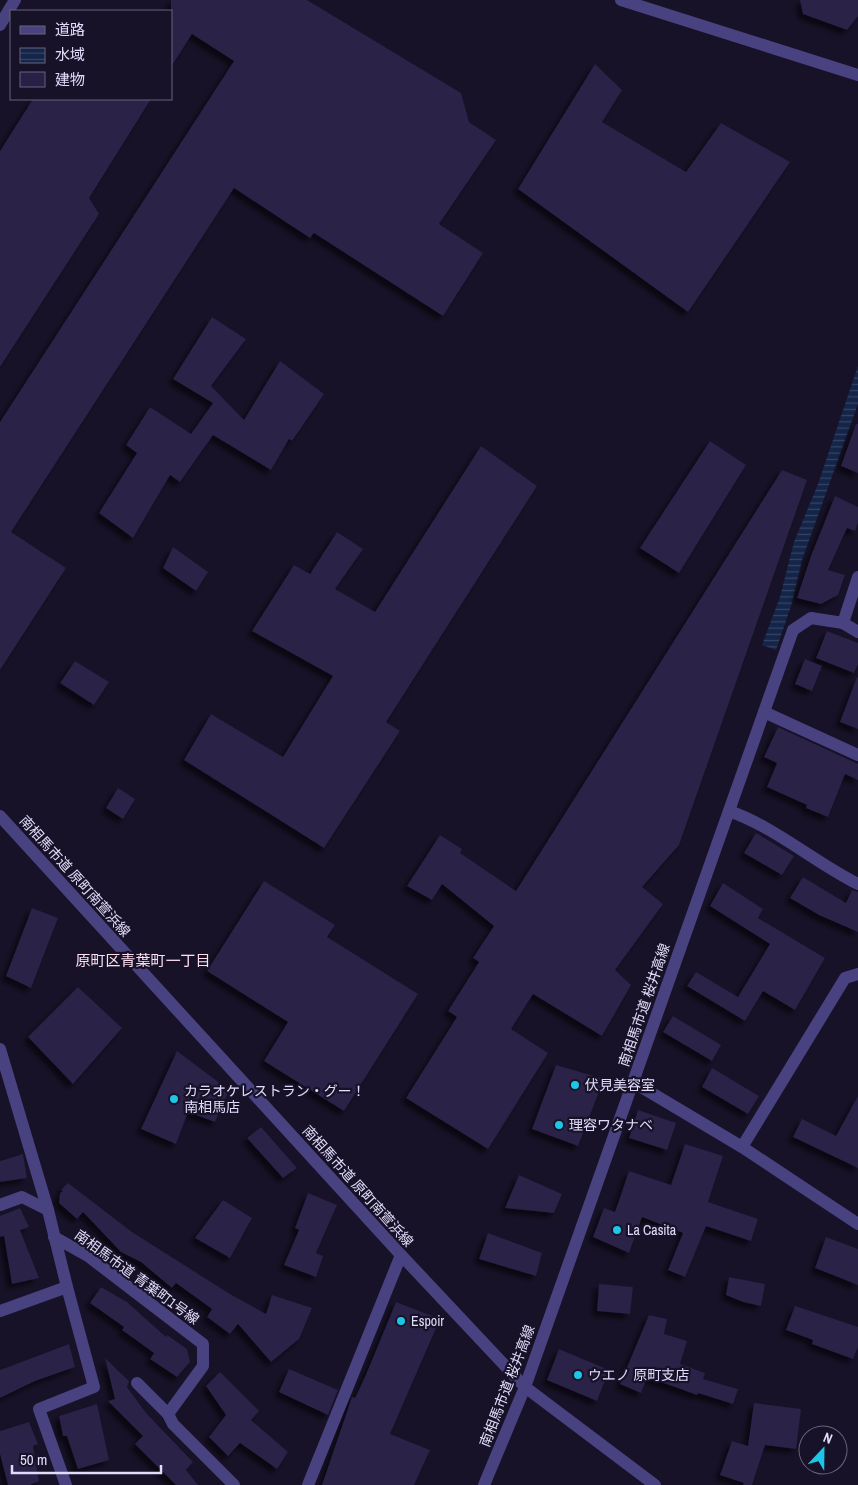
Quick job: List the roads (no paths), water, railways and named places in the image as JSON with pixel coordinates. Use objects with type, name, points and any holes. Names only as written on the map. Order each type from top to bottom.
[{"type":"street","points":[[0,25],[15,0]]},
{"type":"street","points":[[620,0],[858,75]]},
{"type":"street","points":[[858,577],[843,623],[858,632]]},
{"type":"street","name":"南相馬市道 桜井高線","points":[[484,1485],[525,1387],[793,630],[811,618],[843,623]]},
{"type":"street","points":[[764,712],[858,755]]},
{"type":"street","points":[[729,811],[762,827],[830,870],[858,884]]},
{"type":"street","name":"南相馬市道 原町南萱浜線","points":[[0,816],[401,1255],[525,1387],[655,1485]]},
{"type":"street","points":[[742,1147],[845,978],[858,974]]},
{"type":"street","name":"南相馬市道 青葉町1号線","points":[[0,1048],[48,1210],[94,1387],[39,1410],[66,1485]]},
{"type":"street","points":[[633,1082],[742,1147],[858,1224]]},
{"type":"street","points":[[0,1204],[22,1196],[48,1210]]},
{"type":"street","name":"南相馬市道 青葉町1号線","points":[[54,1237],[88,1256],[203,1344],[203,1366],[168,1414]]},
{"type":"street","points":[[308,1485],[401,1255]]},
{"type":"street","points":[[0,1312],[67,1287]]},
{"type":"street","points":[[137,1383],[168,1414],[173,1424],[234,1485]]},
{"type":"water","points":[[858,366],[858,404],[802,560],[792,603],[776,650],[762,645],[780,597],[794,542],[818,484]]},
{"type":"place","name":"伏見美容室","points":[[575,1085]]},
{"type":"place","name":"カラオケレストラン・グー！ 南相馬店","points":[[174,1099]]},
{"type":"place","name":"理容ワタナベ","points":[[559,1125]]},
{"type":"place","name":"La Casita","points":[[617,1230]]},
{"type":"place","name":"Espoir","points":[[401,1321]]},
{"type":"place","name":"ウエノ 原町支店","points":[[578,1375]]},
{"type":"district","name":"原町区青葉町一丁目","points":[[143,961]]}]
